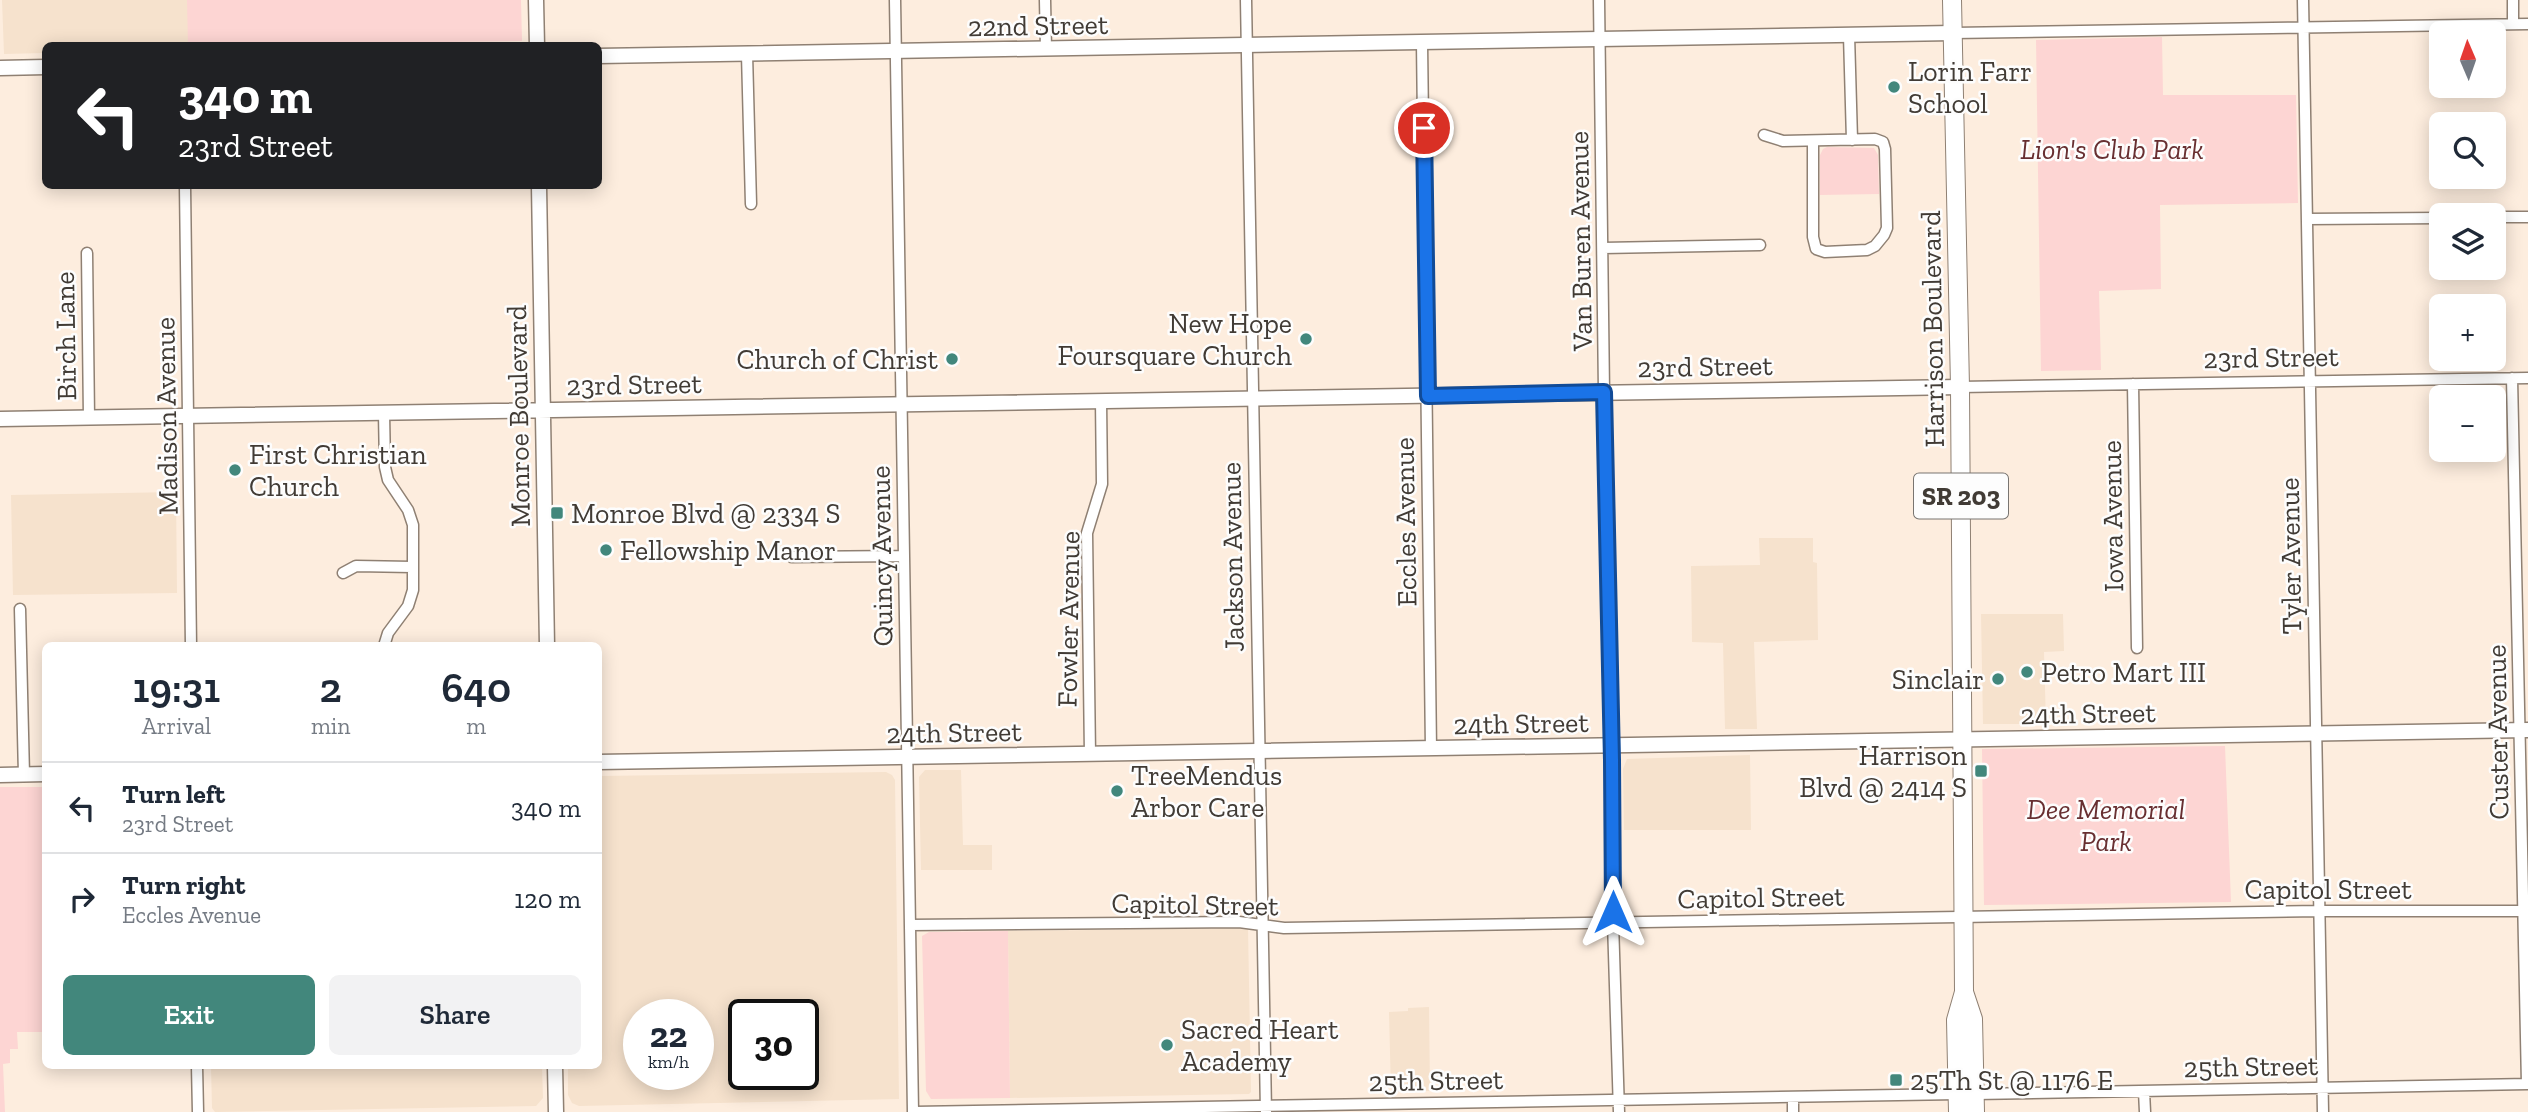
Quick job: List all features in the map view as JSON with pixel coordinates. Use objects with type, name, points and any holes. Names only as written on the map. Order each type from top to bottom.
[{"type":"main road","name":"Harrison Boulevard","points":[[1952,0],[1960,387],[1964,916],[1964,992],[1956,1020],[1963,1100],[1975,1112]]},
{"type":"main road","points":[[1963,1100],[1965,1112]]},
{"type":"street","points":[[536,0],[537,42]]},
{"type":"street","name":"Quincy Avenue","points":[[895,0],[914,1112]]},
{"type":"street","points":[[1045,0],[1046,49]]},
{"type":"street","name":"Jackson Avenue","points":[[1246,0],[1251,398],[1266,1109]]},
{"type":"street","name":"Van Buren Avenue","points":[[1599,0],[1613,922],[1619,1112]]},
{"type":"street","name":"Tyler Avenue","points":[[2303,0],[2323,1112]]},
{"type":"street","points":[[2513,0],[2513,24]]},
{"type":"street","name":"22nd Street","points":[[602,57],[2528,24]]},
{"type":"street","points":[[1849,34],[1852,140]]},
{"type":"street","name":"Eccles Avenue","points":[[1422,43],[1431,749]]},
{"type":"street","points":[[747,54],[751,204]]},
{"type":"street","points":[[0,68],[42,67]]},
{"type":"street","points":[[1764,135],[1783,141],[1875,139],[1885,145],[1887,228],[1875,246],[1867,250],[1825,252],[1816,249],[1813,141]]},
{"type":"street","name":"Madison Avenue","points":[[185,189],[191,642]]},
{"type":"street","name":"Monroe Boulevard","points":[[539,189],[547,642]]},
{"type":"street","points":[[2506,217],[2528,216]]},
{"type":"street","points":[[2307,219],[2429,218]]},
{"type":"street","points":[[1603,248],[1760,245]]},
{"type":"street","name":"Birch Lane","points":[[87,253],[89,418]]},
{"type":"street","name":"Custer Avenue","points":[[2512,378],[2524,730],[2527,1084]]},
{"type":"street","name":"23rd Street","points":[[0,419],[2528,378]]},
{"type":"street","name":"Iowa Avenue","points":[[2133,384],[2137,648]]},
{"type":"street","name":"Fowler Avenue","points":[[1090,755],[1087,533],[1102,484],[1101,401]]},
{"type":"street","points":[[384,413],[385,467],[388,480],[408,510],[412,525],[413,590],[408,606],[388,633],[385,642]]},
{"type":"street","points":[[2516,551],[2528,551]]},
{"type":"street","points":[[792,557],[904,556]]},
{"type":"street","points":[[343,573],[356,566],[412,567]]},
{"type":"street","points":[[20,609],[24,775]]},
{"type":"street","name":"24th Street","points":[[602,762],[2524,730]]},
{"type":"street","points":[[0,775],[42,774]]},
{"type":"street","name":"Capitol Street","points":[[910,925],[1239,922],[1284,928],[2319,911],[2526,911]]},
{"type":"street","points":[[197,1069],[198,1112]]},
{"type":"street","points":[[555,1069],[556,1112]]},
{"type":"street","name":"25th Street","points":[[914,1112],[1440,1107],[1793,1097],[1963,1100],[2144,1091],[2527,1084]]},
{"type":"street","points":[[2144,1091],[2145,1112]]},
{"type":"street","points":[[1793,1097],[1793,1112]]},
{"type":"shaded area","points":[[2,0],[188,0],[188,42],[42,42],[42,53],[4,54]]},
{"type":"shaded area","points":[[176,492],[177,593],[13,595],[11,495]]},
{"type":"shaded area","points":[[1759,538],[1813,538],[1813,562],[1817,563],[1818,640],[1754,642],[1757,729],[1725,729],[1723,643],[1692,642],[1691,566],[1760,565]]},
{"type":"shaded area","points":[[1981,614],[2063,614],[2064,651],[2044,652],[2046,724],[1983,724]]},
{"type":"shaded area","points":[[1750,755],[1751,830],[1624,830],[1623,769],[1627,759]]},
{"type":"shaded area","points":[[925,770],[961,770],[963,845],[992,845],[992,870],[921,870],[919,777]]},
{"type":"shaded area","points":[[886,772],[892,775],[895,780],[899,1099],[579,1106],[572,1103],[568,1095],[568,1069],[602,1069],[602,776]]},
{"type":"shaded area","points":[[1248,928],[1249,1094],[1010,1098],[1008,931]]},
{"type":"shaded area","points":[[1429,1007],[1430,1091],[1391,1092],[1389,1012]]},
{"type":"shaded area","points":[[211,1069],[542,1069],[543,1098],[536,1106],[215,1112],[212,1108]]},
{"type":"green space","points":[[187,0],[521,0],[522,41],[188,42]]},
{"type":"green space","name":"Lion's Club Park","points":[[2162,37],[2163,95],[2296,95],[2298,203],[2160,205],[2161,289],[2099,291],[2101,370],[2041,371],[2036,40]]},
{"type":"green space","points":[[1827,147],[1874,148],[1878,155],[1879,194],[1820,195],[1820,155]]},
{"type":"green space","name":"Dee Memorial Park","points":[[2225,746],[2231,902],[1984,905],[1982,749]]},
{"type":"green space","points":[[0,787],[42,787],[42,1032],[17,1032],[18,1049],[10,1049],[10,1063],[3,1064],[5,1112],[0,1112]]},
{"type":"green space","points":[[1008,931],[1010,1098],[931,1099],[926,1091],[922,936],[929,932]]},
{"type":"place","name":"Lorin Farr School","points":[[1894,87]]},
{"type":"place","name":"New Hope Foursquare Church","points":[[1306,339]]},
{"type":"place","name":"Church of Christ","points":[[952,359]]},
{"type":"place","name":"First Christian Church","points":[[235,470]]},
{"type":"place","name":"Monroe Blvd @ 2334 S","points":[[557,513]]},
{"type":"place","name":"Fellowship Manor","points":[[606,550]]},
{"type":"place","name":"Petro Mart III","points":[[2027,672]]},
{"type":"place","name":"Sinclair","points":[[1998,679]]},
{"type":"place","name":"Harrison Blvd @ 2414 S","points":[[1981,771]]},
{"type":"place","name":"TreeMendus Arbor Care","points":[[1117,791]]},
{"type":"place","name":"Sacred Heart Academy","points":[[1167,1045]]},
{"type":"place","name":"25Th St @ 1176 E","points":[[1896,1080]]},
{"type":"route","points":[[1424,128],[1428,396],[1604,392],[1613,912]]}]
